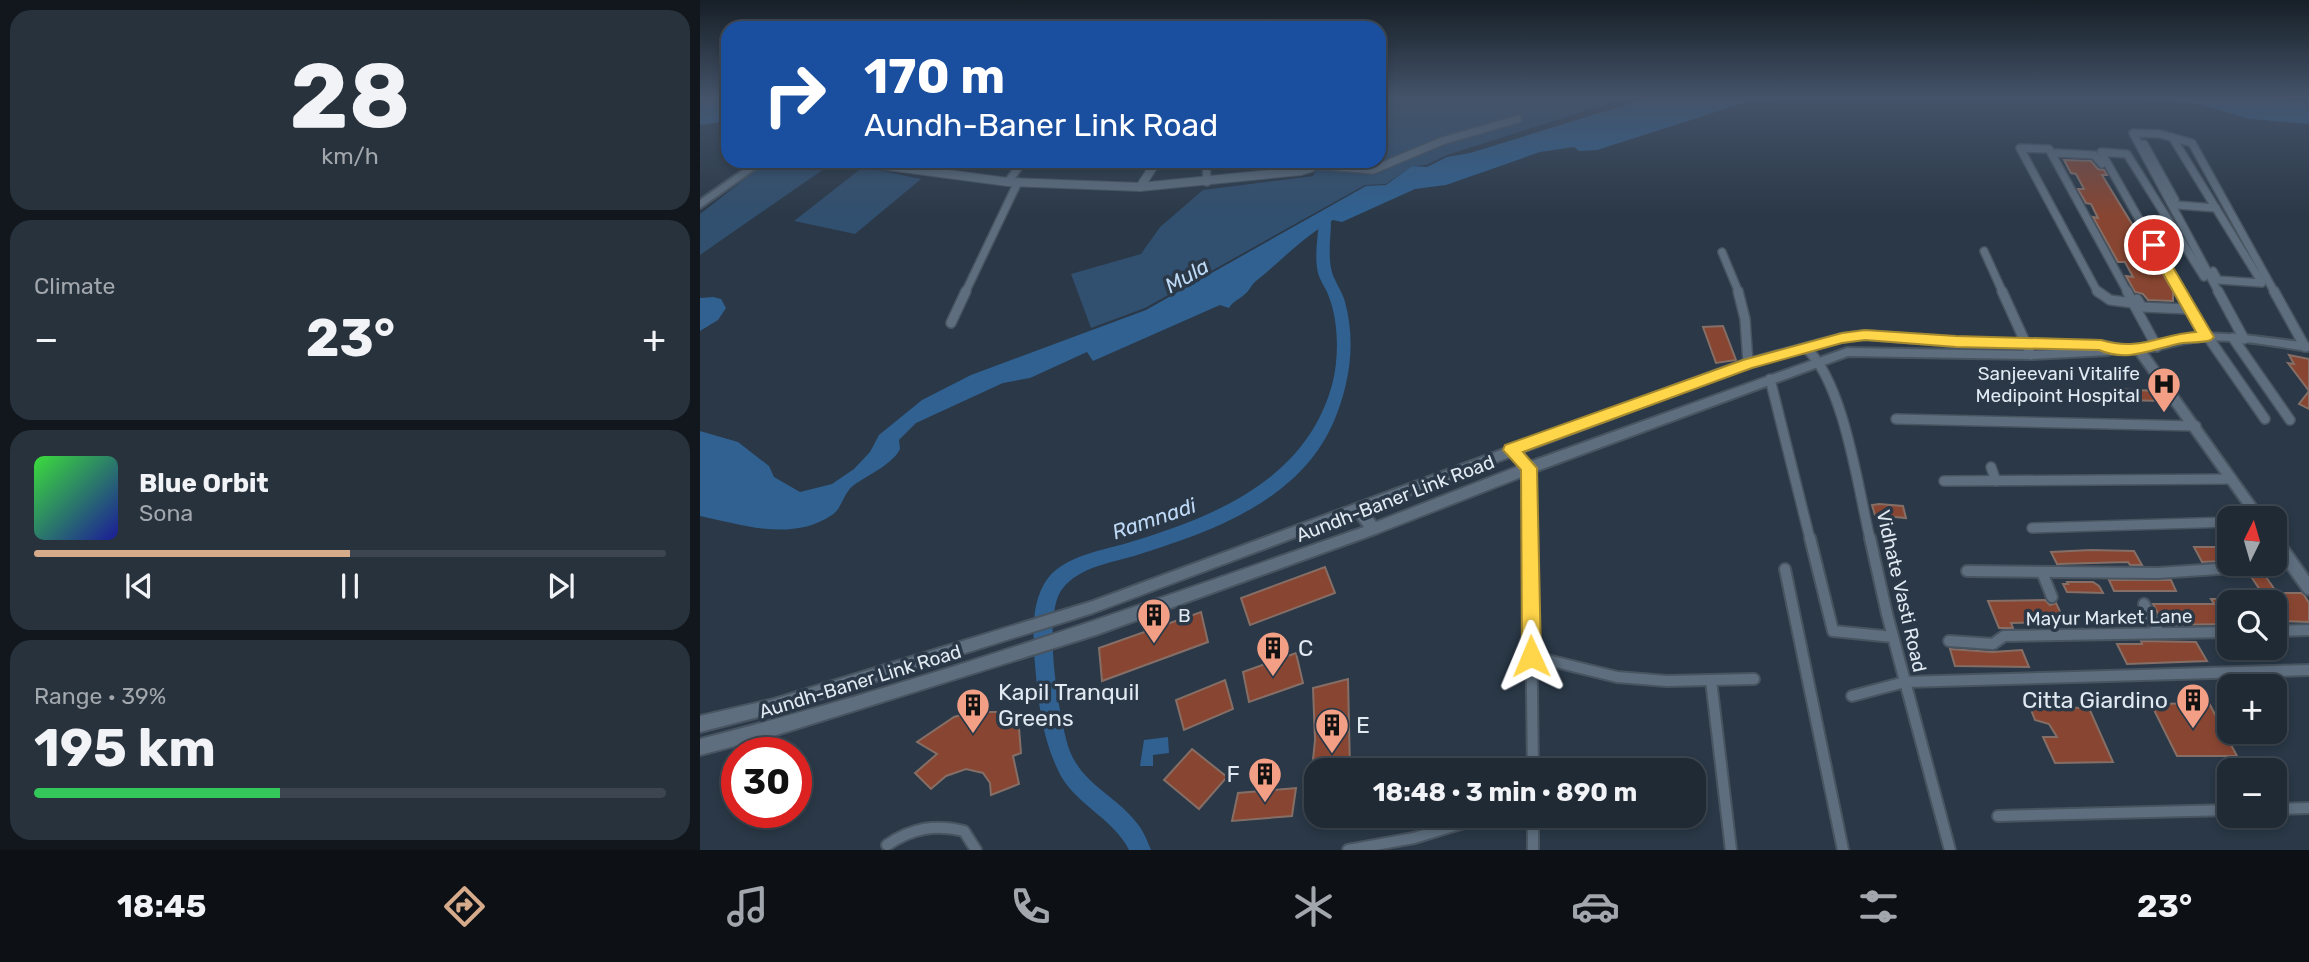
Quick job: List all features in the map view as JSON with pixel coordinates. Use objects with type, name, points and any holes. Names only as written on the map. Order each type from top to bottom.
[{"type":"main road","points":[[700,205],[752,168]]},
{"type":"main road","name":"Aundh-Baner Link Road","points":[[700,724],[774,706],[1093,607],[1748,363],[1842,338],[1865,335],[1956,342],[2101,345],[2111,349],[2140,351],[2183,338],[2206,337],[2307,347]]},
{"type":"main road","name":"Aundh-Baner Link Road","points":[[700,747],[770,729],[1096,628],[1373,529],[1529,468],[1847,352],[2031,355],[2104,353],[2111,349]]},
{"type":"main road","points":[[1511,450],[1529,468]]},
{"type":"main road","points":[[1357,507],[1373,529]]},
{"type":"street","points":[[1386,165],[1457,137]]},
{"type":"street","points":[[2133,137],[2240,339]]},
{"type":"street","points":[[2144,144],[2218,280],[2262,283],[2172,137]]},
{"type":"street","points":[[2174,137],[2192,144],[2307,347]]},
{"type":"street","points":[[2134,303],[2110,300],[2099,294],[2020,148],[2049,148],[2134,303],[2157,347]]},
{"type":"street","points":[[2206,337],[2101,152],[2127,153],[2290,420]]},
{"type":"street","points":[[2187,309],[2142,307],[2056,153],[2098,158],[2187,309],[2264,419]]},
{"type":"street","points":[[904,168],[1013,182],[1140,187],[1207,182],[1301,171],[1307,168]]},
{"type":"street","points":[[951,323],[1020,168]]},
{"type":"street","points":[[1140,187],[1152,168]]},
{"type":"street","points":[[1206,168],[1207,182]]},
{"type":"street","points":[[1357,168],[1378,168]]},
{"type":"street","points":[[2177,205],[2216,208]]},
{"type":"street","points":[[1984,251],[2031,355]]},
{"type":"street","points":[[1721,252],[1735,278],[1749,328],[1748,363]]},
{"type":"street","name":"Vidhate Vasti Road","points":[[1806,348],[1820,361],[1844,425],[1893,637],[1950,850]]},
{"type":"street","points":[[2140,351],[2251,506]]},
{"type":"street","points":[[1770,379],[1833,631],[1893,637]]},
{"type":"street","points":[[1896,419],[2196,426]]},
{"type":"street","points":[[1991,467],[1996,481]]},
{"type":"street","points":[[1529,468],[1532,758]]},
{"type":"street","points":[[1944,481],[2232,479]]},
{"type":"street","points":[[2032,528],[2217,522]]},
{"type":"street","points":[[2287,557],[2309,588]]},
{"type":"street","points":[[1967,571],[2158,573],[2292,564]]},
{"type":"street","points":[[1785,569],[1843,850]]},
{"type":"street","points":[[2042,572],[2052,597]]},
{"type":"street","points":[[2144,604],[2159,633]]},
{"type":"street","points":[[2287,631],[2309,630]]},
{"type":"street","name":"Mayur Market Lane","points":[[1949,641],[1993,644],[2004,636],[2217,632]]},
{"type":"street","points":[[1531,656],[1617,677],[1667,681],[1754,679]]},
{"type":"street","points":[[1852,696],[1905,682],[2309,670]]},
{"type":"street","points":[[1711,680],[1731,850]]},
{"type":"street","points":[[2287,809],[2309,808]]},
{"type":"street","points":[[1998,816],[2217,810]]},
{"type":"street","points":[[887,845],[903,833],[916,828],[946,825],[964,831],[976,850]]},
{"type":"street","points":[[1348,850],[1414,838],[1447,828]]},
{"type":"street","points":[[1533,828],[1533,850]]},
{"type":"shaded area","points":[[1386,137],[1505,137],[1447,155],[1426,165],[1412,166],[1386,184],[1365,185],[1145,308],[1091,328],[1071,274],[1141,254],[1160,227],[1203,190],[1313,176],[1316,168],[1386,168]]},
{"type":"shaded area","points":[[1523,137],[1639,137],[1597,150],[1579,151],[1574,147],[1540,152],[1446,185],[1415,189],[1342,222],[1333,220],[1293,249],[1229,308],[1220,305],[1093,361],[1087,352],[1030,378],[1003,383],[916,423],[899,440],[900,449],[892,460],[854,485],[835,512],[817,523],[801,528],[767,529],[700,516],[700,431],[738,442],[769,466],[774,477],[800,492],[832,484],[854,469],[870,452],[879,435],[922,400],[971,375],[1146,310],[1366,186],[1386,185],[1412,166],[1427,167],[1447,157]]},
{"type":"shaded area","points":[[759,168],[825,168],[700,255],[700,214]]},
{"type":"shaded area","points":[[862,168],[921,179],[855,234],[794,221]]},
{"type":"shaded area","points":[[700,298],[721,299],[726,308],[718,320],[700,331]]},
{"type":"shaded area","points":[[1168,737],[1169,753],[1153,755],[1153,766],[1140,766],[1144,740]]},
{"type":"building","points":[[2064,160],[2091,161],[2098,169],[2104,170],[2107,175],[2102,175],[2173,291],[2173,301],[2148,300],[2143,294],[2135,292],[2126,276],[2133,277],[2125,262],[2118,262],[2093,217],[2098,218],[2091,204],[2086,203],[2078,189],[2084,189]]},
{"type":"building","points":[[1723,326],[1736,360],[1716,363],[1703,327]]},
{"type":"building","points":[[2289,355],[2309,359],[2309,391],[2288,363],[2294,364]]},
{"type":"building","points":[[2112,389],[2159,391],[2165,401],[2118,400]]},
{"type":"building","points":[[2309,391],[2309,409],[2299,404]]},
{"type":"building","points":[[1872,505],[1903,506],[1906,518],[1875,515]]},
{"type":"building","points":[[2194,547],[2217,547],[2217,561],[2202,562]]},
{"type":"building","points":[[2134,551],[2142,565],[2130,565],[2128,562],[2057,564],[2051,552]]},
{"type":"building","points":[[1325,567],[1335,593],[1250,625],[1241,598]]},
{"type":"building","points":[[2251,576],[2265,576],[2275,590],[2260,590]]},
{"type":"building","points":[[2109,580],[2171,580],[2176,591],[2114,591]]},
{"type":"building","points":[[2067,582],[2093,582],[2103,593],[2067,592],[2063,584],[2068,584]]},
{"type":"building","points":[[2287,593],[2304,595],[2309,603],[2309,622],[2287,621]]},
{"type":"building","points":[[2211,599],[2217,599],[2217,624],[2164,625],[2153,604],[2214,604]]},
{"type":"building","points":[[2045,600],[2050,605],[2056,603],[2065,622],[2011,623],[2013,628],[1999,628],[1988,601]]},
{"type":"building","name":"B","points":[[1201,612],[1208,642],[1102,681],[1099,648]]},
{"type":"building","points":[[2141,641],[2196,642],[2207,661],[2127,664],[2117,644],[2142,644]]},
{"type":"building","points":[[1950,649],[1992,652],[2022,650],[2029,667],[1955,666]]},
{"type":"building","name":"C","points":[[1296,653],[1303,683],[1249,702],[1243,672]]},
{"type":"building","points":[[1348,679],[1350,758],[1313,758],[1313,688]]},
{"type":"building","points":[[1225,680],[1233,709],[1184,730],[1176,700]]},
{"type":"building","name":"Citta Giardino","points":[[2209,703],[2217,718],[2217,744],[2231,744],[2237,756],[2177,756],[2151,704]]},
{"type":"building","points":[[2030,707],[2089,708],[2113,762],[2055,763],[2043,737],[2057,737],[2049,724],[2035,720]]},
{"type":"building","points":[[972,712],[1002,712],[1019,728],[1021,753],[1013,756],[1019,784],[991,795],[990,783],[983,773],[966,769],[946,776],[931,789],[915,773],[937,754],[917,742],[954,717]]},
{"type":"building","points":[[1192,749],[1227,777],[1199,809],[1164,780]]},
{"type":"building","name":"F","points":[[1296,788],[1292,816],[1232,821],[1238,793]]},
{"type":"waterway","name":"Ramnadi","points":[[1140,850],[1123,823],[1078,785],[1062,756],[1052,721],[1047,684],[1043,641],[1045,605],[1055,583],[1082,564],[1160,540],[1227,514],[1284,477],[1307,452],[1326,422],[1339,386],[1342,365],[1343,333],[1340,312],[1324,267],[1325,220]]},
{"type":"place","name":"Sanjeevani Vitalife Medipoint Hospital","points":[[2164,414]]},
{"type":"place","name":"B","points":[[1154,645]]},
{"type":"place","name":"C","points":[[1273,678]]},
{"type":"place","name":"Citta Giardino","points":[[2193,730]]},
{"type":"place","name":"Kapil Tranquil Greens","points":[[973,735]]},
{"type":"place","name":"E","points":[[1332,755]]},
{"type":"place","name":"F","points":[[1265,804]]},
{"type":"route","points":[[1531,656],[1529,468],[1511,450],[1748,363],[1842,338],[1865,335],[1956,342],[2101,345],[2111,349],[2140,351],[2183,338],[2206,337],[2154,245]]},
{"type":"water label","name":"Mula","points":[[1187,276]]}]
